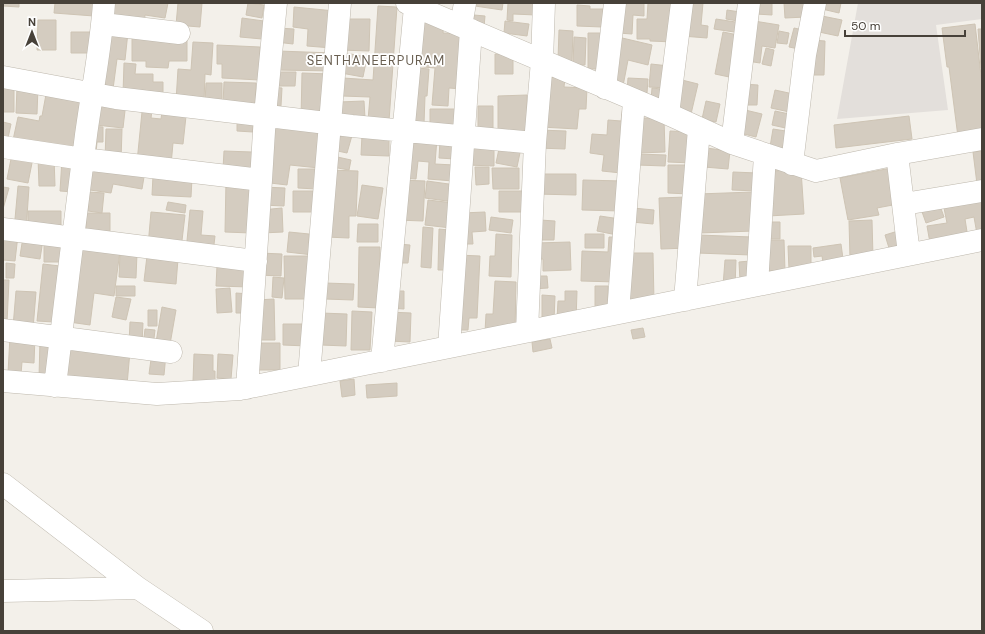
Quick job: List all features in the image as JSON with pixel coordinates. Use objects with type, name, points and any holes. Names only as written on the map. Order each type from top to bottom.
[{"type":"street","points":[[247,388],[261,180],[276,3]]},
{"type":"street","points":[[309,375],[340,3]]},
{"type":"street","points":[[449,347],[463,136],[466,28],[465,3]]},
{"type":"street","points":[[527,331],[535,143],[542,61],[544,3]]},
{"type":"street","points":[[605,88],[615,3]]},
{"type":"street","points":[[668,114],[682,3]]},
{"type":"street","points":[[732,143],[749,3]]},
{"type":"street","points":[[792,164],[805,55],[815,3]]},
{"type":"street","points":[[382,360],[404,131],[409,4],[634,101],[668,114],[732,143],[816,171],[897,154],[982,140]]},
{"type":"street","points":[[55,386],[72,238],[103,13],[179,33]]},
{"type":"street","points":[[3,77],[116,98],[404,131],[535,143]]},
{"type":"street","points":[[618,313],[634,101]]},
{"type":"street","points":[[685,300],[700,129]]},
{"type":"street","points":[[3,147],[83,159],[261,180]]},
{"type":"street","points":[[897,154],[909,254]]},
{"type":"street","points":[[757,285],[765,155]]},
{"type":"street","points":[[904,204],[982,191]]},
{"type":"street","points":[[3,229],[256,261]]},
{"type":"street","points":[[3,381],[157,394],[247,388],[982,240]]},
{"type":"street","points":[[3,330],[171,352]]},
{"type":"street","points":[[3,484],[138,588],[202,631]]},
{"type":"street","points":[[3,591],[138,588]]},
{"type":"shaded area","points":[[858,3],[982,3],[982,19],[936,25],[948,110],[837,119]]},
{"type":"building","points":[[3,3],[19,3],[19,7],[3,6]]},
{"type":"building","points":[[55,3],[95,3],[94,16],[54,13]]},
{"type":"building","points":[[110,3],[168,3],[165,18],[145,15],[144,25],[107,19]]},
{"type":"building","points":[[178,3],[202,3],[200,27],[176,25]]},
{"type":"building","points":[[248,3],[264,5],[262,18],[246,15]]},
{"type":"building","points":[[476,3],[503,3],[502,10],[475,6]]},
{"type":"building","points":[[508,3],[537,3],[536,15],[513,14],[513,21],[507,20]]},
{"type":"building","points":[[619,3],[644,3],[644,16],[633,15],[632,34],[618,33]]},
{"type":"building","points":[[648,3],[675,3],[674,42],[637,39],[637,19],[647,19]]},
{"type":"building","points":[[685,3],[703,3],[701,25],[708,26],[707,38],[682,36]]},
{"type":"building","points":[[757,3],[772,3],[772,15],[756,14]]},
{"type":"building","points":[[784,3],[806,3],[806,17],[785,18]]},
{"type":"building","points":[[823,3],[841,3],[839,13],[822,9]]},
{"type":"building","points":[[577,5],[590,6],[590,9],[603,9],[602,27],[577,26]]},
{"type":"building","points":[[378,6],[397,7],[389,121],[368,120],[370,97],[342,96],[343,78],[373,80]]},
{"type":"building","points":[[294,7],[335,11],[332,48],[307,46],[308,29],[293,27]]},
{"type":"building","points":[[727,10],[740,12],[738,21],[726,19]]},
{"type":"building","points":[[474,15],[485,16],[484,27],[473,25]]},
{"type":"building","points":[[822,16],[842,20],[838,36],[819,32]]},
{"type":"building","points":[[242,18],[264,21],[262,39],[240,37]]},
{"type":"building","points":[[341,19],[370,19],[369,51],[340,50]]},
{"type":"building","points":[[716,19],[742,23],[741,33],[714,29]]},
{"type":"building","points":[[38,20],[56,20],[56,50],[37,50]]},
{"type":"building","points":[[416,21],[444,24],[443,33],[466,34],[462,89],[449,88],[448,106],[432,105],[435,68],[412,66]]},
{"type":"building","points":[[505,21],[529,24],[527,36],[504,33]]},
{"type":"building","points":[[754,21],[779,25],[775,48],[762,46],[760,63],[747,61]]},
{"type":"building","points":[[975,24],[982,84],[982,134],[958,137],[949,67],[947,67],[942,28]]},
{"type":"building","points":[[278,28],[294,29],[293,44],[276,42]]},
{"type":"building","points":[[794,28],[803,30],[799,49],[789,47]]},
{"type":"building","points":[[105,29],[128,32],[125,60],[117,59],[113,89],[98,87]]},
{"type":"building","points":[[978,29],[982,29],[982,68],[981,68]]},
{"type":"building","points":[[559,30],[573,31],[572,61],[558,60]]},
{"type":"building","points":[[779,31],[789,33],[787,44],[777,43]]},
{"type":"building","points":[[71,32],[90,32],[90,53],[71,53]]},
{"type":"building","points":[[723,32],[743,36],[734,78],[715,74]]},
{"type":"building","points":[[588,33],[601,33],[601,69],[588,69]]},
{"type":"building","points":[[132,35],[150,39],[187,40],[187,61],[169,61],[168,68],[146,67],[146,61],[132,61]]},
{"type":"building","points":[[574,37],[586,38],[585,65],[573,65]]},
{"type":"building","points":[[618,37],[652,45],[648,65],[628,60],[623,86],[608,83]]},
{"type":"building","points":[[812,40],[825,41],[824,75],[812,75]]},
{"type":"building","points":[[193,42],[213,43],[211,75],[205,74],[204,102],[176,101],[178,69],[191,70]]},
{"type":"building","points":[[217,45],[260,47],[259,80],[222,78],[222,64],[217,64]]},
{"type":"building","points":[[766,48],[774,50],[771,66],[762,64]]},
{"type":"building","points":[[278,51],[333,53],[333,71],[277,70]]},
{"type":"building","points":[[345,53],[367,57],[363,77],[341,73]]},
{"type":"building","points":[[495,54],[513,54],[513,74],[495,74]]},
{"type":"building","points":[[124,63],[136,64],[135,74],[153,74],[153,82],[163,82],[163,95],[123,94]]},
{"type":"building","points":[[651,64],[669,66],[667,88],[649,87]]},
{"type":"building","points":[[417,68],[429,69],[427,96],[425,96],[424,124],[409,123]]},
{"type":"building","points":[[277,72],[296,72],[295,86],[276,86]]},
{"type":"building","points":[[302,73],[330,74],[329,120],[301,119]]},
{"type":"building","points":[[544,77],[565,78],[564,87],[587,88],[586,109],[579,109],[577,129],[541,127]]},
{"type":"building","points":[[628,78],[648,79],[647,93],[627,92]]},
{"type":"building","points":[[678,79],[698,84],[691,114],[671,109]]},
{"type":"building","points":[[3,81],[14,81],[14,112],[3,112]]},
{"type":"building","points":[[224,82],[256,83],[255,105],[223,104]]},
{"type":"building","points":[[206,83],[222,83],[222,102],[205,102]]},
{"type":"building","points":[[743,84],[758,85],[757,105],[742,105]]},
{"type":"building","points":[[17,87],[38,87],[37,114],[16,113]]},
{"type":"building","points":[[271,87],[282,88],[281,106],[270,106]]},
{"type":"building","points":[[652,88],[661,89],[660,101],[651,100]]},
{"type":"building","points":[[47,89],[85,97],[73,152],[13,140],[18,117],[39,121],[40,116],[42,116]]},
{"type":"building","points":[[775,90],[798,95],[794,113],[771,108]]},
{"type":"building","points":[[527,95],[527,135],[498,136],[498,96]]},
{"type":"building","points":[[98,100],[126,102],[123,128],[96,125]]},
{"type":"building","points":[[364,101],[365,118],[339,119],[339,102]]},
{"type":"building","points":[[706,101],[720,104],[716,122],[702,119]]},
{"type":"building","points":[[143,102],[153,103],[151,118],[161,119],[163,104],[187,107],[183,144],[173,143],[171,165],[137,162]]},
{"type":"building","points":[[478,106],[493,106],[493,133],[478,133]]},
{"type":"building","points":[[623,106],[621,173],[602,171],[604,155],[590,153],[592,134],[607,135],[608,120],[621,121]]},
{"type":"building","points":[[430,109],[456,109],[456,126],[430,126]]},
{"type":"building","points":[[741,109],[762,114],[756,137],[736,132]]},
{"type":"building","points":[[775,111],[794,115],[790,129],[772,125]]},
{"type":"building","points":[[237,116],[254,116],[253,132],[237,131]]},
{"type":"building","points":[[909,116],[912,139],[836,148],[834,125]]},
{"type":"building","points":[[638,118],[664,118],[665,152],[639,153]]},
{"type":"building","points":[[269,119],[324,125],[319,168],[290,165],[287,185],[262,182]]},
{"type":"building","points":[[3,122],[11,124],[7,143],[3,143]]},
{"type":"building","points":[[90,126],[103,127],[103,142],[97,142],[96,153]]},
{"type":"building","points":[[106,129],[122,129],[121,161],[105,160]]},
{"type":"building","points":[[338,129],[353,132],[347,153],[333,150]]},
{"type":"building","points":[[773,129],[792,132],[790,149],[770,147]]},
{"type":"building","points":[[539,130],[566,131],[565,149],[538,148]]},
{"type":"building","points":[[670,131],[694,132],[692,163],[668,162]]},
{"type":"building","points":[[362,135],[389,135],[389,156],[361,155]]},
{"type":"building","points":[[405,136],[437,138],[435,164],[454,165],[453,181],[428,179],[429,162],[418,161],[416,179],[402,178]]},
{"type":"building","points":[[440,140],[456,141],[455,159],[439,158]]},
{"type":"building","points":[[467,142],[494,143],[494,166],[467,165]]},
{"type":"building","points":[[500,144],[521,148],[517,167],[496,163]]},
{"type":"building","points":[[706,148],[730,151],[728,169],[704,167]]},
{"type":"building","points":[[224,151],[252,152],[251,170],[223,169]]},
{"type":"building","points":[[982,151],[982,184],[977,184],[973,152]]},
{"type":"building","points":[[12,154],[33,158],[28,183],[7,179]]},
{"type":"building","points":[[638,154],[666,155],[665,166],[637,165]]},
{"type":"building","points":[[333,156],[351,160],[349,170],[332,167]]},
{"type":"building","points":[[38,157],[54,157],[55,186],[39,186]]},
{"type":"building","points":[[62,159],[76,160],[74,192],[60,191]]},
{"type":"building","points":[[87,162],[145,171],[142,189],[113,184],[111,193],[83,189]]},
{"type":"building","points":[[668,165],[690,165],[689,194],[668,193]]},
{"type":"building","points":[[475,167],[489,167],[489,184],[476,185]]},
{"type":"building","points":[[492,168],[519,168],[519,189],[493,189]]},
{"type":"building","points":[[891,168],[898,204],[877,208],[879,215],[848,220],[840,178]]},
{"type":"building","points":[[298,169],[316,169],[316,189],[298,188]]},
{"type":"building","points":[[328,170],[358,171],[356,216],[349,216],[349,238],[326,237]]},
{"type":"building","points":[[801,170],[804,214],[768,216],[766,171]]},
{"type":"building","points":[[733,172],[757,173],[757,191],[732,190]]},
{"type":"building","points":[[536,174],[576,174],[576,195],[536,194]]},
{"type":"building","points":[[153,176],[192,178],[191,197],[152,195]]},
{"type":"building","points":[[400,180],[425,181],[423,221],[397,220]]},
{"type":"building","points":[[583,180],[622,181],[621,211],[582,210]]},
{"type":"building","points":[[226,181],[252,182],[251,233],[225,232]]},
{"type":"building","points":[[427,181],[456,185],[454,202],[425,198]]},
{"type":"building","points":[[362,185],[383,188],[378,219],[357,216]]},
{"type":"building","points":[[18,186],[29,187],[26,231],[14,230]]},
{"type":"building","points":[[3,187],[9,188],[3,209]]},
{"type":"building","points":[[263,187],[285,188],[284,206],[262,205]]},
{"type":"building","points":[[293,191],[318,191],[318,212],[293,212]]},
{"type":"building","points":[[499,191],[523,191],[522,212],[499,212]]},
{"type":"building","points":[[89,192],[104,193],[102,213],[88,211]]},
{"type":"building","points":[[753,192],[754,231],[699,233],[698,194]]},
{"type":"building","points":[[686,197],[688,248],[661,249],[659,198]]},
{"type":"building","points":[[982,197],[982,234],[977,234],[974,217],[965,219],[968,238],[930,243],[927,226],[947,223],[943,203]]},
{"type":"building","points":[[428,200],[454,203],[451,228],[425,225]]},
{"type":"building","points":[[168,202],[186,205],[185,213],[166,210]]},
{"type":"building","points":[[939,203],[944,217],[926,223],[921,209]]},
{"type":"building","points":[[282,208],[283,232],[262,233],[261,210]]},
{"type":"building","points":[[633,208],[654,210],[653,224],[632,222]]},
{"type":"building","points":[[190,210],[203,211],[201,235],[215,236],[213,253],[186,251]]},
{"type":"building","points":[[28,211],[61,211],[61,232],[28,231]]},
{"type":"building","points":[[151,212],[185,215],[181,249],[148,246]]},
{"type":"building","points":[[485,212],[486,231],[472,232],[473,244],[463,244],[462,213]]},
{"type":"building","points":[[86,213],[110,213],[110,238],[86,238]]},
{"type":"building","points":[[600,216],[620,219],[617,235],[597,231]]},
{"type":"building","points":[[491,217],[513,220],[511,233],[489,230]]},
{"type":"building","points":[[540,220],[555,221],[554,240],[539,240]]},
{"type":"building","points":[[872,220],[873,257],[850,258],[849,221]]},
{"type":"building","points":[[764,222],[780,222],[780,239],[764,239]]},
{"type":"building","points":[[358,224],[378,224],[378,242],[357,242]]},
{"type":"building","points":[[423,227],[433,228],[431,268],[421,267]]},
{"type":"building","points":[[439,229],[449,230],[448,270],[438,270]]},
{"type":"building","points":[[898,231],[902,244],[889,248],[885,235]]},
{"type":"building","points":[[289,232],[309,234],[309,243],[314,243],[313,255],[287,252]]},
{"type":"building","points":[[3,233],[18,235],[15,261],[3,260]]},
{"type":"building","points":[[496,234],[512,235],[511,277],[489,276],[490,256],[495,256]]},
{"type":"building","points":[[585,234],[604,234],[604,248],[585,248]]},
{"type":"building","points":[[698,235],[752,237],[751,255],[697,253]]},
{"type":"building","points":[[23,237],[43,240],[40,259],[20,256]]},
{"type":"building","points":[[609,237],[618,237],[617,282],[581,281],[582,251],[608,252]]},
{"type":"building","points":[[762,240],[784,240],[785,271],[762,271]]},
{"type":"building","points":[[44,241],[64,241],[63,262],[44,262]]},
{"type":"building","points":[[570,242],[571,270],[543,271],[543,259],[537,259],[536,243]]},
{"type":"building","points":[[398,244],[410,245],[408,263],[397,263]]},
{"type":"building","points":[[841,244],[844,266],[824,269],[822,256],[814,257],[813,248]]},
{"type":"building","points":[[788,246],[811,246],[811,269],[789,270]]},
{"type":"building","points":[[77,247],[120,251],[114,296],[94,293],[90,325],[69,322]]},
{"type":"building","points":[[359,247],[380,247],[379,308],[358,307]]},
{"type":"building","points":[[120,253],[137,253],[136,278],[119,277]]},
{"type":"building","points":[[260,253],[282,254],[281,276],[258,275]]},
{"type":"building","points":[[626,253],[653,253],[654,302],[627,302]]},
{"type":"building","points":[[458,255],[480,256],[477,318],[469,318],[468,330],[455,330]]},
{"type":"building","points":[[147,256],[178,259],[176,284],[144,281]]},
{"type":"building","points":[[284,256],[310,256],[313,299],[285,299]]},
{"type":"building","points":[[725,260],[736,260],[735,287],[723,286]]},
{"type":"building","points":[[750,261],[751,280],[740,281],[739,262]]},
{"type":"building","points":[[6,263],[15,264],[14,278],[6,278]]},
{"type":"building","points":[[43,264],[60,266],[54,322],[37,321]]},
{"type":"building","points":[[217,266],[250,266],[250,287],[216,286]]},
{"type":"building","points":[[531,276],[547,276],[548,288],[532,289]]},
{"type":"building","points":[[273,277],[284,278],[282,298],[272,297]]},
{"type":"building","points":[[3,280],[9,280],[7,323],[3,323]]},
{"type":"building","points":[[495,281],[516,282],[515,333],[485,332],[486,314],[493,314]]},
{"type":"building","points":[[325,283],[354,284],[353,300],[325,299]]},
{"type":"building","points":[[116,286],[135,286],[135,296],[116,296]]},
{"type":"building","points":[[595,286],[608,286],[608,312],[595,313]]},
{"type":"building","points":[[230,288],[232,312],[217,313],[216,289]]},
{"type":"building","points":[[16,291],[36,292],[33,329],[13,327]]},
{"type":"building","points":[[390,291],[404,291],[404,309],[390,308]]},
{"type":"building","points":[[565,291],[577,291],[576,321],[557,320],[558,301],[565,301]]},
{"type":"building","points":[[236,293],[249,294],[249,313],[236,313]]},
{"type":"building","points":[[542,295],[555,296],[554,321],[542,320]]},
{"type":"building","points":[[116,297],[131,299],[126,320],[112,317]]},
{"type":"building","points":[[274,299],[275,340],[259,340],[257,300]]},
{"type":"building","points":[[162,307],[176,310],[169,350],[155,348]]},
{"type":"building","points":[[148,310],[157,310],[157,326],[148,326]]},
{"type":"building","points":[[352,311],[372,312],[370,350],[351,350]]},
{"type":"building","points":[[389,312],[411,313],[410,342],[389,341]]},
{"type":"building","points":[[321,313],[347,314],[346,346],[321,345]]},
{"type":"building","points":[[130,322],[143,323],[142,344],[129,343]]},
{"type":"building","points":[[283,324],[308,324],[307,346],[283,345]]},
{"type":"building","points":[[643,328],[645,337],[633,339],[631,330]]},
{"type":"building","points":[[145,329],[155,330],[153,347],[143,346]]},
{"type":"building","points":[[10,336],[35,337],[34,363],[22,362],[21,374],[8,373]]},
{"type":"building","points":[[40,339],[54,340],[53,378],[39,378]]},
{"type":"building","points":[[550,339],[552,348],[533,352],[532,342]]},
{"type":"building","points":[[258,343],[280,343],[280,370],[258,370]]},
{"type":"building","points":[[66,346],[130,351],[127,385],[63,381]]},
{"type":"building","points":[[152,352],[166,354],[164,375],[149,374]]},
{"type":"building","points":[[194,354],[213,355],[215,382],[193,381]]},
{"type":"building","points":[[218,354],[233,355],[231,379],[217,378]]},
{"type":"building","points":[[354,379],[355,395],[342,397],[340,381]]},
{"type":"building","points":[[397,383],[397,396],[367,398],[366,385]]},
{"type":"district","name":"SENTHANEERPURAM","points":[[376,60]]}]
